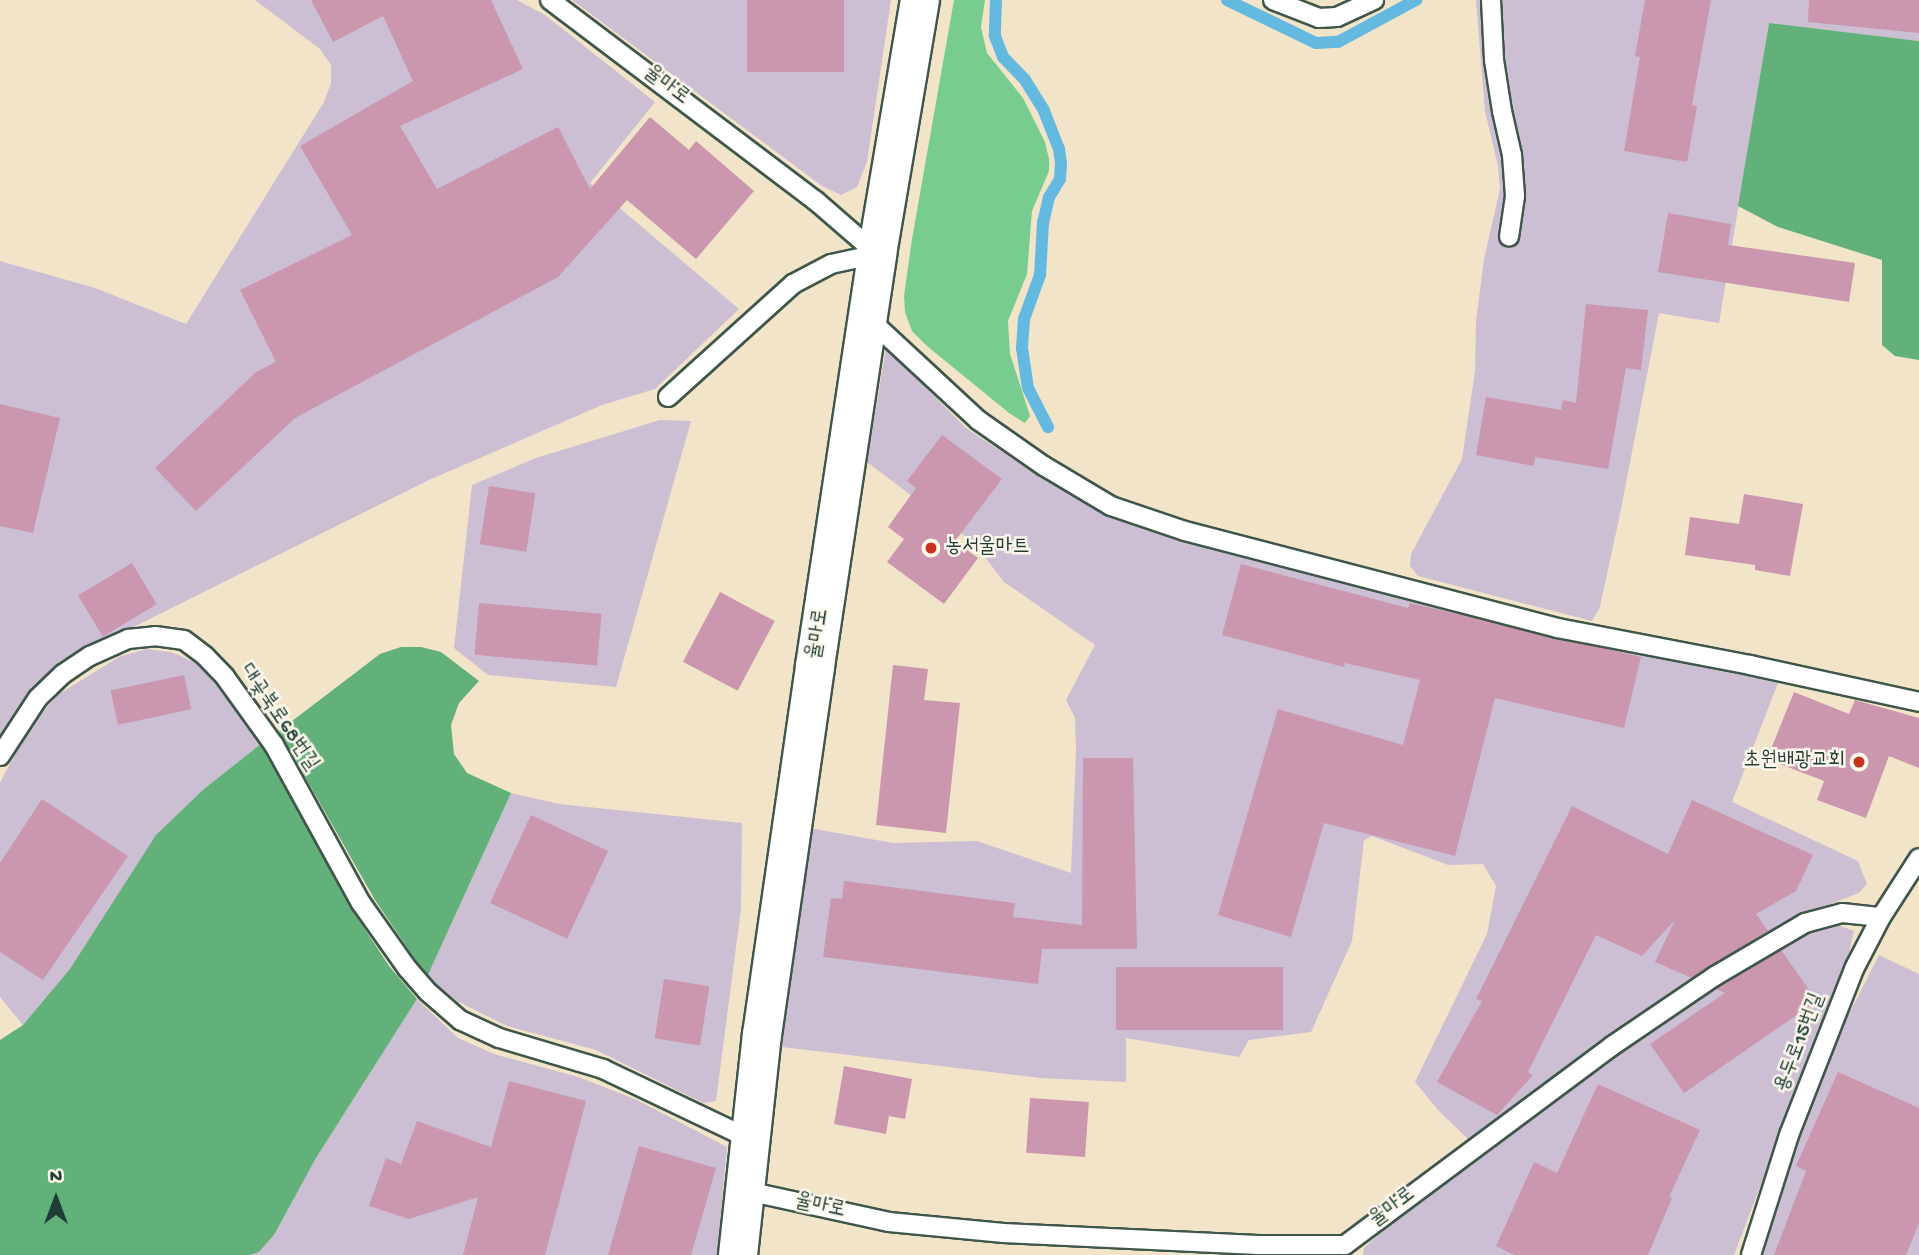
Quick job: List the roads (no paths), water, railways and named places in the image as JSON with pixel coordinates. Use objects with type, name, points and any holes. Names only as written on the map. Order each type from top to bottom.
[{"type":"street","name":"율마로","points":[[738,1255],[762,1035],[867,318],[920,0]]},
{"type":"lane","name":"율마로","points":[[550,0],[806,193],[877,254]]},
{"type":"lane","points":[[1273,0],[1319,18],[1337,17],[1374,0]]},
{"type":"lane","points":[[1491,0],[1498,86],[1513,155],[1515,196],[1509,237]]},
{"type":"lane","points":[[668,397],[793,284],[831,264],[877,254]]},
{"type":"lane","points":[[867,318],[978,420],[1044,466],[1111,506],[1185,531],[1558,628],[1777,670],[1919,702]]},
{"type":"lane","name":"대곶북로68번길","points":[[0,756],[19,723],[38,698],[63,674],[90,656],[128,639],[155,636],[184,640],[205,656],[225,677],[274,746],[361,903],[388,943],[428,992],[460,1020],[499,1038],[603,1069],[752,1140]]},
{"type":"lane","name":"용두로15번길","points":[[1751,1255],[1822,1047],[1855,967],[1881,917],[1919,858]]},
{"type":"lane","name":"율마로","points":[[747,1191],[889,1223],[977,1231],[1258,1245],[1345,1245],[1612,1046],[1716,976],[1805,923],[1842,913],[1881,917]]},
{"type":"waterway","points":[[996,0],[995,36],[1003,57],[1025,80],[1044,111],[1059,149],[1061,164],[1060,179],[1049,197],[1043,222],[1040,275],[1024,319],[1022,348],[1028,388],[1048,427]]},
{"type":"waterway","points":[[1227,0],[1316,43],[1338,42],[1416,0]]},
{"type":"place","name":"농서울마트","points":[[931,548]]},
{"type":"place","name":"초원배광교회","points":[[1859,762]]}]
